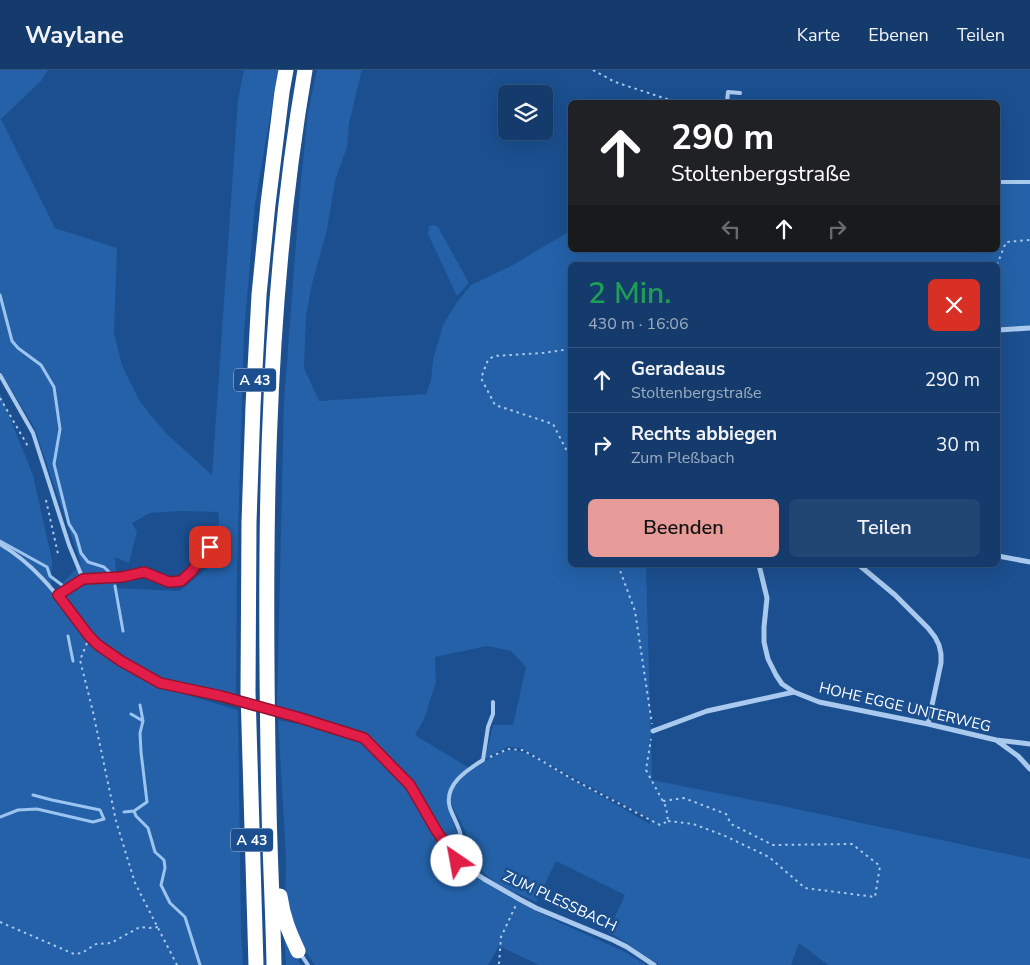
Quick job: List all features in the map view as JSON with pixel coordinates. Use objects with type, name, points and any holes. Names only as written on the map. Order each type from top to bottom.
[{"type":"highway","name":"A 43","points":[[256,965],[248,692],[252,424],[259,295],[264,242],[286,70]]},
{"type":"highway","name":"A 43","points":[[274,965],[269,809],[266,571],[268,458],[283,234],[305,70]]},
{"type":"highway","points":[[269,809],[282,911],[298,951]]},
{"type":"street","points":[[1000,330],[1030,328]]},
{"type":"street","points":[[1000,556],[1030,562]]},
{"type":"street","name":"HOHE EGGE UNTERWEG","points":[[759,567],[767,598],[764,642],[768,659],[782,684],[794,692],[820,702],[996,740],[1018,756],[1030,769]]},
{"type":"street","points":[[861,567],[906,605],[936,637],[941,654],[941,663],[928,724]]},
{"type":"street","name":"ZUM PLESSBACH","points":[[89,636],[121,661],[160,683],[221,696],[364,738],[410,785],[436,830],[457,861],[484,879],[536,908],[627,946],[654,965]]},
{"type":"street","points":[[653,731],[707,711],[794,692]]},
{"type":"street","points":[[996,740],[1030,744]]},
{"type":"lane","points":[[727,100],[728,92],[740,93]]},
{"type":"lane","points":[[1000,182],[1030,182]]},
{"type":"lane","points":[[0,375],[33,433],[69,545],[83,579]]},
{"type":"lane","points":[[0,544],[28,563],[58,595],[89,636]]},
{"type":"lane","points":[[58,595],[83,579],[122,577],[144,572],[169,582],[181,581],[191,572],[210,547]]},
{"type":"lane","points":[[457,861],[462,838],[449,805],[449,792],[459,778],[483,760],[488,727],[494,714],[493,702]]},
{"type":"lane","points":[[298,951],[308,965]]},
{"type":"path","points":[[592,70],[615,82],[670,100]]},
{"type":"path","points":[[998,262],[1006,242],[1030,240]]},
{"type":"path","points":[[568,348],[543,353],[494,356],[488,360],[481,378],[495,405],[553,424],[568,453]]},
{"type":"path","points":[[0,398],[32,452]]},
{"type":"path","points":[[45,496],[58,554]]},
{"type":"path","points":[[619,567],[635,610],[653,731],[646,770],[666,807],[668,821]]},
{"type":"path","points":[[89,636],[80,660],[116,821],[135,883],[177,965]]},
{"type":"path","points":[[483,760],[508,749],[522,750],[574,780],[660,825],[668,821],[693,824],[723,835],[769,857],[805,888],[875,898],[880,866],[852,844],[773,845],[731,824],[726,814],[684,798],[663,801]]},
{"type":"path","points":[[499,964],[501,937],[519,899]]},
{"type":"path","points":[[0,922],[74,954],[82,953],[96,944],[111,943],[140,927],[158,927]]},
{"type":"shaded area","points":[[0,70],[48,70],[41,81],[1,119],[55,228],[117,248],[114,334],[122,365],[139,400],[153,418],[168,435],[212,475],[238,100],[244,70],[278,70],[255,204],[244,333],[237,570],[236,698],[170,683],[121,657],[92,633],[82,617],[56,590],[81,564],[34,427],[0,371]],"holes":[[[181,511],[218,512],[216,561],[180,591],[117,588],[115,557],[129,563],[137,532],[132,523],[150,513]]]},
{"type":"shaded area","points":[[317,70],[362,70],[349,123],[347,147],[335,181],[327,230],[312,284],[306,316],[304,368],[319,401],[426,394],[431,380],[433,360],[443,325],[457,302],[471,285],[511,266],[568,232],[568,252],[1000,252],[1000,183],[1030,183],[1030,326],[1000,328],[1000,262],[568,262],[568,567],[646,567],[652,780],[1030,859],[1030,965],[828,965],[799,943],[791,965],[659,965],[608,932],[625,895],[556,861],[536,902],[497,883],[484,873],[476,861],[451,799],[453,789],[466,774],[495,755],[510,750],[523,752],[650,824],[650,819],[521,748],[507,747],[485,759],[493,725],[513,725],[526,667],[511,651],[487,646],[435,657],[436,682],[424,719],[415,735],[469,768],[458,777],[448,790],[447,804],[459,839],[457,855],[438,828],[412,784],[365,737],[277,707],[284,401],[308,112]]},
{"type":"shaded area","points":[[434,225],[438,227],[469,283],[457,296],[428,234],[429,226]]},
{"type":"shaded area","points":[[0,393],[33,475],[52,560],[51,586],[28,562],[0,543]]},
{"type":"shaded area","points":[[0,546],[27,564],[49,589],[88,644],[159,686],[238,710],[243,965],[0,965]]},
{"type":"shaded area","points":[[297,717],[363,740],[409,786],[456,863],[518,902],[623,951],[646,965],[539,965],[499,946],[488,965],[315,965],[302,947],[285,902],[286,857],[278,720],[297,724]]},
{"type":"shaded area","points":[[284,934],[294,954],[301,965],[286,965]]},
{"type":"waterway","points":[[0,295],[12,341],[18,348],[41,365],[54,387],[60,429],[54,464],[69,524],[76,535],[81,553],[88,562],[104,567],[109,572]]},
{"type":"waterway","points":[[0,541],[47,567],[50,576],[62,585]]},
{"type":"waterway","points":[[115,586],[123,631]]},
{"type":"waterway","points":[[68,636],[73,661]]},
{"type":"waterway","points":[[140,705],[143,721],[140,733],[141,752],[147,802],[134,811],[136,816],[148,828],[155,852],[164,860],[165,868],[161,885],[170,903],[185,917],[200,965]]},
{"type":"waterway","points":[[131,714],[143,721]]},
{"type":"waterway","points":[[0,817],[18,810],[37,809],[93,822],[104,819],[100,810],[33,795]]},
{"type":"waterway","points":[[124,812],[134,811]]},
{"type":"route","points":[[210,547],[203,558],[181,581],[169,582],[144,572],[122,577],[83,579],[58,595],[98,645],[121,661],[160,683],[221,696],[364,738],[410,785],[436,830],[457,861]]}]
